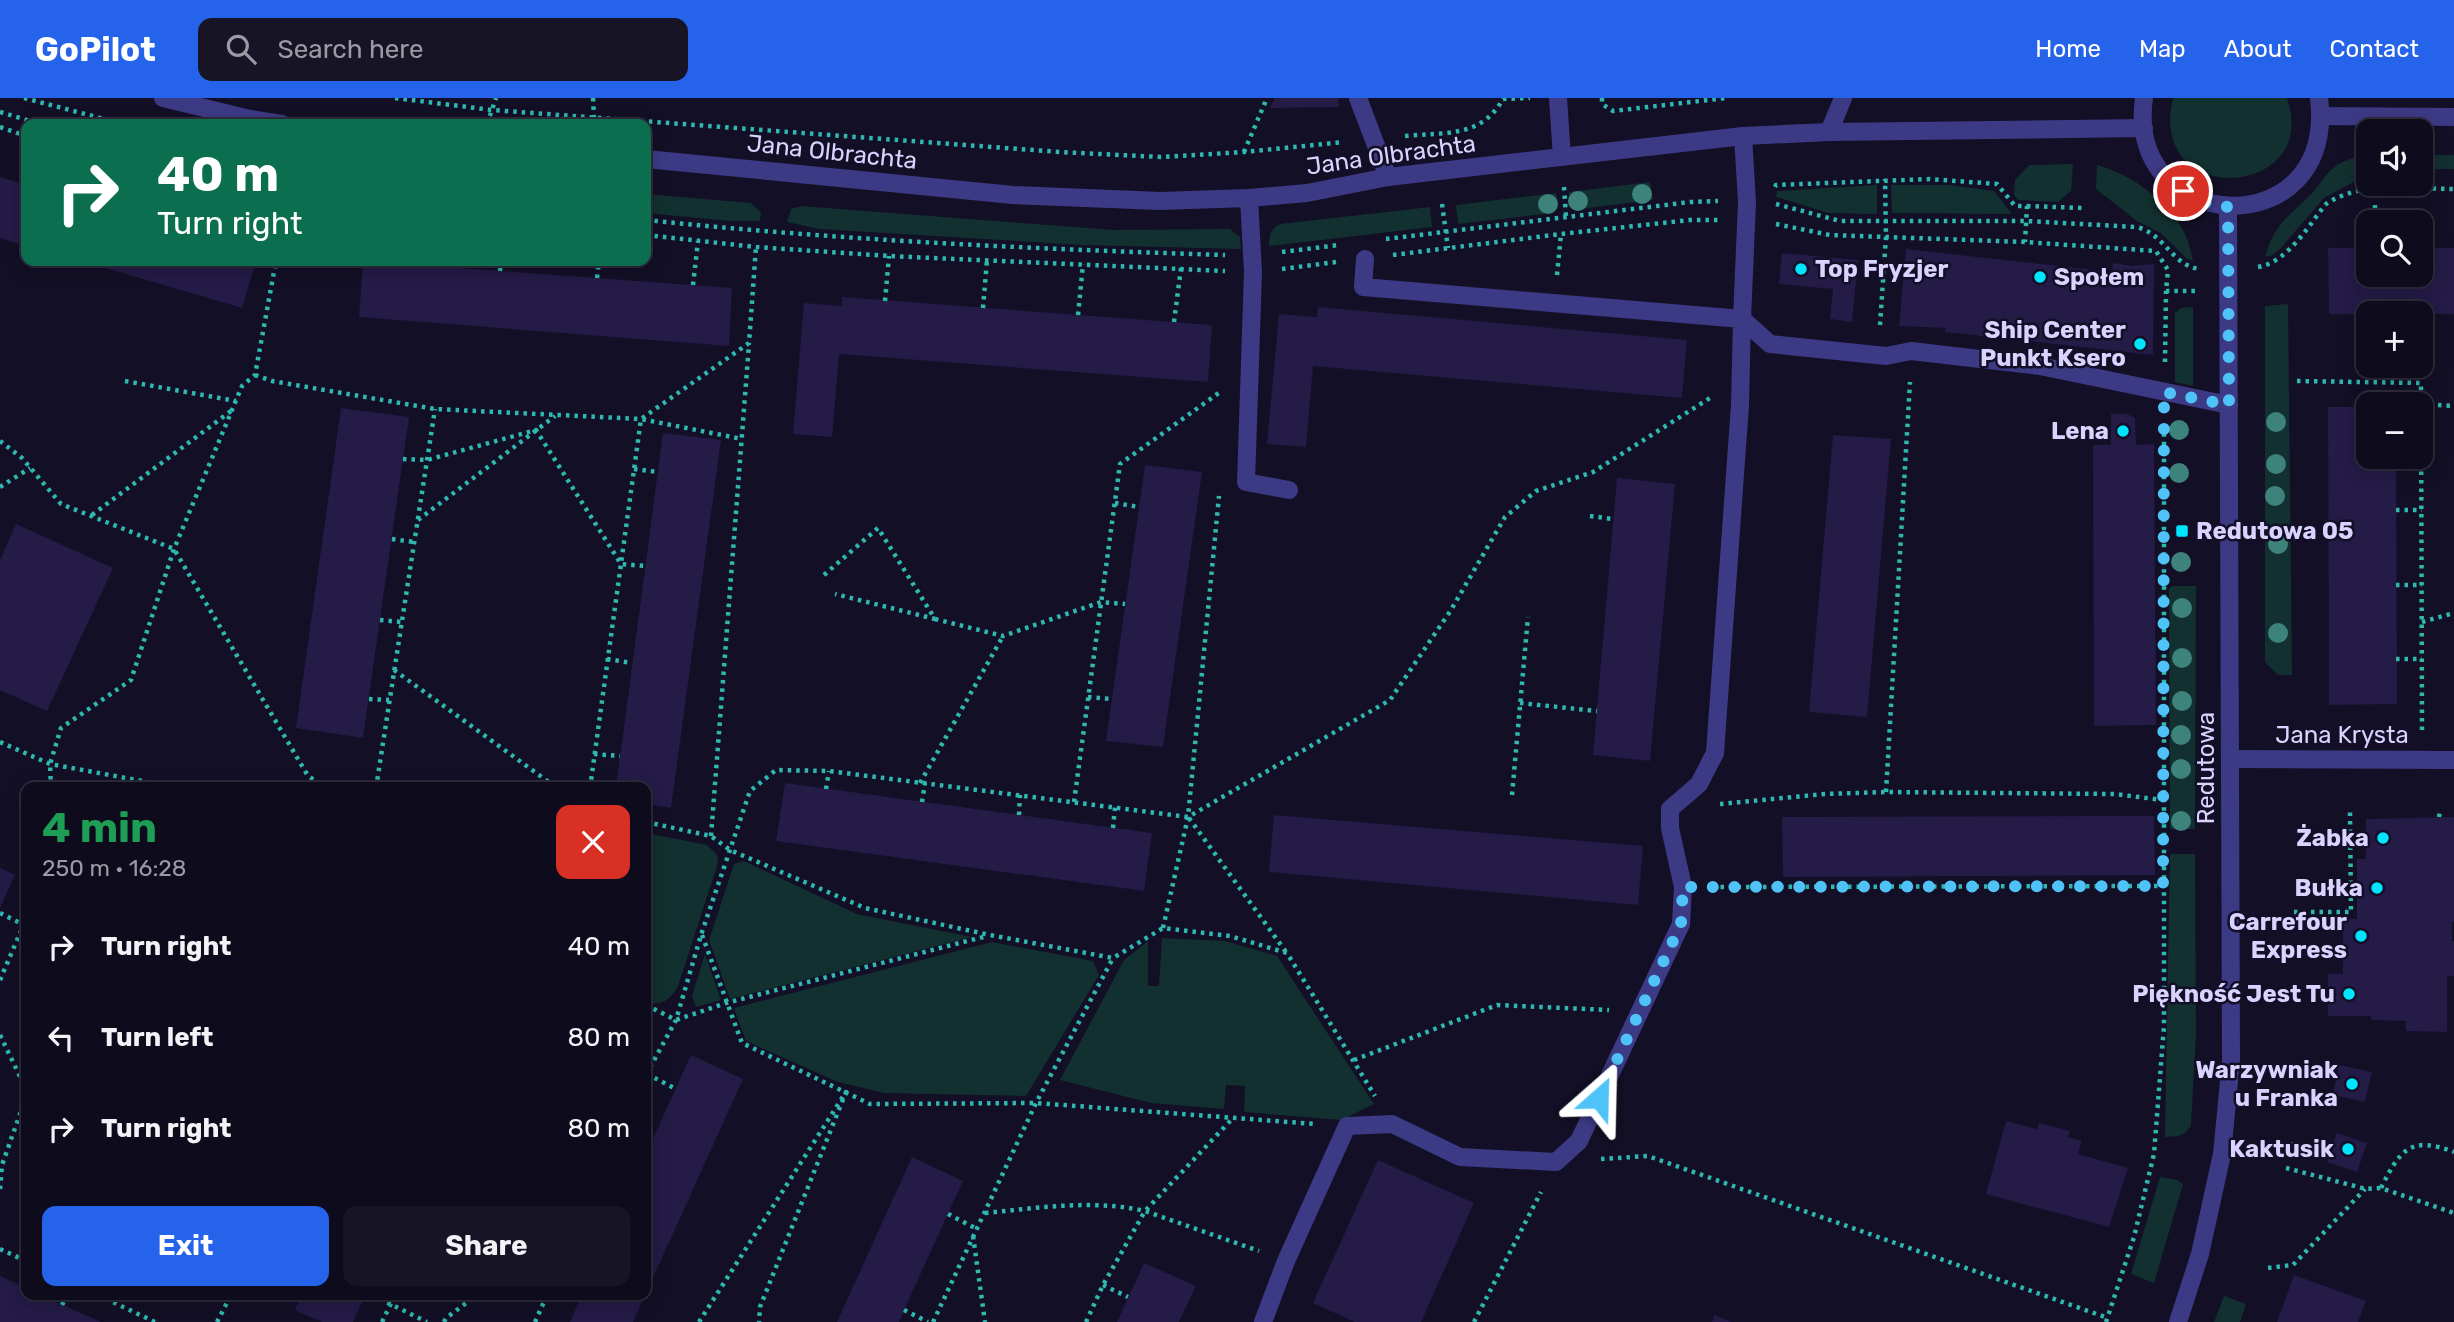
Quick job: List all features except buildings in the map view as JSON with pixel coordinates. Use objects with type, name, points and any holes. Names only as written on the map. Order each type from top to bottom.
[{"type":"street","points":[[163,98],[250,119]]},
{"type":"street","points":[[1359,98],[1388,177]]},
{"type":"street","points":[[1558,98],[1562,157]]},
{"type":"street","points":[[1829,132],[1843,98]]},
{"type":"street","points":[[2144,98],[2144,128],[2157,166],[2175,185],[2206,203],[2228,207],[2241,207],[2261,201],[2290,185],[2306,168],[2319,138],[2320,107],[2454,117]]},
{"type":"street","name":"Jana Olbrachta","points":[[651,159],[1013,195],[1160,201],[1249,198],[1307,192],[1388,177],[1743,136],[1829,132],[2144,128]]},
{"type":"street","points":[[1263,1322],[1286,1261],[1347,1126],[1392,1124],[1460,1157],[1556,1162],[1579,1141],[1681,924],[1683,887],[1670,828],[1670,809],[1699,785],[1715,753],[1740,405],[1747,221],[1743,136]]},
{"type":"street","points":[[1249,198],[1253,264],[1246,482],[1289,491]]},
{"type":"street","name":"Redutowa","points":[[2178,1322],[2200,1254],[2222,1154],[2230,1074],[2228,207]]},
{"type":"street","points":[[1365,259],[1363,286],[1742,319],[1770,344],[1886,356],[1912,351],[2040,366],[2229,405]]},
{"type":"street","name":"Jana Krysta","points":[[2230,759],[2454,760]]},
{"type":"path","points":[[24,98],[104,119]]},
{"type":"path","points":[[395,98],[492,110],[621,119]]},
{"type":"path","points":[[489,119],[496,98]]},
{"type":"path","points":[[593,98],[594,117]]},
{"type":"path","points":[[1244,152],[1267,98]]},
{"type":"path","points":[[651,121],[1060,152],[1161,156],[1244,152],[1472,129],[1483,124],[1495,113],[1501,98],[1534,98]]},
{"type":"path","points":[[1602,98],[1602,104],[1613,111],[1689,100],[1726,98]]},
{"type":"path","points":[[0,112],[23,119]]},
{"type":"path","points":[[0,127],[21,134]]},
{"type":"path","points":[[1433,134],[1434,142]]},
{"type":"path","points":[[1880,332],[1887,219],[1885,179]]},
{"type":"path","points":[[1767,203],[1776,185],[1930,179],[1997,184],[2015,206],[2082,208]]},
{"type":"path","points":[[2433,188],[2454,189]]},
{"type":"path","points":[[2260,267],[2277,261],[2326,204],[2356,191]]},
{"type":"path","points":[[1376,240],[1690,202],[1747,202],[1767,203],[1840,221],[2026,221],[2142,229],[2160,239],[2188,268],[2198,269]]},
{"type":"path","points":[[1442,204],[1448,248]]},
{"type":"path","points":[[2375,205],[2375,210]]},
{"type":"path","points":[[2025,242],[2027,206]]},
{"type":"path","points":[[651,236],[756,247],[889,256],[1181,268],[1365,259],[1710,219],[1776,224],[1830,235],[2156,250],[2168,270],[2164,392],[2164,1026],[2154,1154],[2134,1237],[2107,1320],[1648,1156],[1556,1162],[1474,1322]]},
{"type":"path","points":[[651,221],[774,233],[1076,250],[1253,264],[1349,244]]},
{"type":"path","points":[[694,285],[698,241]]},
{"type":"path","points":[[710,836],[756,247]]},
{"type":"path","points":[[885,301],[889,256]]},
{"type":"path","points":[[982,308],[987,260]]},
{"type":"path","points":[[1078,315],[1083,264]]},
{"type":"path","points":[[51,782],[50,764],[61,728],[131,680],[174,549],[242,386],[255,375],[275,266]]},
{"type":"path","points":[[500,266],[500,271]]},
{"type":"path","points":[[597,278],[598,266]]},
{"type":"path","points":[[1174,322],[1181,268]]},
{"type":"path","points":[[2166,291],[2197,291]]},
{"type":"path","points":[[591,782],[641,419],[749,343]]},
{"type":"path","points":[[1886,792],[1912,351]]},
{"type":"path","points":[[255,375],[272,381],[435,409],[641,419],[742,439]]},
{"type":"path","points":[[125,381],[236,401]]},
{"type":"path","points":[[2297,381],[2421,383],[2421,392]]},
{"type":"path","points":[[1074,802],[1120,464],[1229,385]]},
{"type":"path","points":[[651,1066],[676,1020],[701,935],[750,791],[776,770],[829,771],[1188,817],[1390,700],[1451,610],[1505,517],[1536,491],[1593,472],[1715,395]]},
{"type":"path","points":[[2433,404],[2454,405]]},
{"type":"path","points":[[377,782],[435,409]]},
{"type":"path","points":[[91,516],[232,410]]},
{"type":"path","points":[[417,521],[555,416]]},
{"type":"path","points":[[403,459],[427,460],[536,430]]},
{"type":"path","points":[[536,430],[621,564]]},
{"type":"path","points":[[0,441],[22,458],[61,503],[174,549],[308,776],[318,782]]},
{"type":"path","points":[[0,487],[30,468]]},
{"type":"path","points":[[634,469],[658,472]]},
{"type":"path","points":[[2421,469],[2422,734]]},
{"type":"path","points":[[1163,928],[1188,817],[1219,494]]},
{"type":"path","points":[[1115,503],[1139,507]]},
{"type":"path","points":[[2396,510],[2422,510]]},
{"type":"path","points":[[1590,516],[1614,519]]},
{"type":"path","points":[[824,575],[878,528],[935,619]]},
{"type":"path","points":[[392,539],[414,542]]},
{"type":"path","points":[[621,564],[645,566]]},
{"type":"path","points":[[2396,585],[2422,585]]},
{"type":"path","points":[[835,594],[1003,636],[1101,602],[1125,604]]},
{"type":"path","points":[[2422,622],[2454,613]]},
{"type":"path","points":[[1512,795],[1528,617]]},
{"type":"path","points":[[380,620],[401,622]]},
{"type":"path","points":[[922,802],[923,783],[1003,636]]},
{"type":"path","points":[[607,659],[632,663]]},
{"type":"path","points":[[2396,659],[2422,659]]},
{"type":"path","points":[[394,670],[549,782]]},
{"type":"path","points":[[1088,697],[1112,699]]},
{"type":"path","points":[[369,699],[389,700]]},
{"type":"path","points":[[1520,704],[1597,711]]},
{"type":"path","points":[[0,742],[50,764],[148,782]]},
{"type":"path","points":[[594,754],[620,756]]},
{"type":"path","points":[[826,789],[829,771]]},
{"type":"path","points":[[1670,809],[1825,794],[1886,792],[2114,794],[2162,800]]},
{"type":"path","points":[[1019,815],[1020,796]]},
{"type":"path","points":[[1113,828],[1115,807]]},
{"type":"path","points":[[2294,912],[2351,912],[2350,810]]},
{"type":"path","points":[[1188,817],[1287,953],[1392,1124]]},
{"type":"path","points":[[651,823],[710,836],[730,850],[866,908],[1113,958]]},
{"type":"path","points":[[1683,887],[2163,886]]},
{"type":"path","points":[[0,913],[21,921]]},
{"type":"path","points":[[904,1310],[931,1322],[1035,1103],[1113,958],[1163,928],[1230,936],[1287,953]]},
{"type":"path","points":[[0,981],[21,931]]},
{"type":"path","points":[[701,935],[742,1042],[870,1104],[1035,1103],[1347,1126]]},
{"type":"path","points":[[651,1008],[676,1020],[726,1003],[990,935]]},
{"type":"path","points":[[1354,1060],[1497,1006],[1640,1011]]},
{"type":"path","points":[[0,1035],[21,1079]]},
{"type":"path","points":[[651,1077],[676,1089]]},
{"type":"path","points":[[699,1322],[846,1092]]},
{"type":"path","points":[[759,1322],[760,1307],[846,1092]]},
{"type":"path","points":[[0,1189],[2,1165],[21,1111]]},
{"type":"path","points":[[1086,1322],[1103,1285],[1146,1211],[1232,1119]]},
{"type":"path","points":[[2290,1144],[2329,1154]]},
{"type":"path","points":[[2381,1188],[2403,1151],[2418,1145],[2434,1144],[2454,1152]]},
{"type":"path","points":[[2286,1167],[2366,1189],[2381,1188],[2454,1213]]},
{"type":"path","points":[[2268,1268],[2293,1265],[2366,1189]]},
{"type":"path","points":[[984,1213],[1085,1203],[1127,1207],[1146,1211],[1286,1261]]},
{"type":"path","points":[[948,1214],[977,1228]]},
{"type":"path","points":[[973,1236],[985,1322]]},
{"type":"path","points":[[0,1249],[21,1259]]},
{"type":"path","points":[[1103,1285],[1128,1297]]},
{"type":"path","points":[[62,1305],[64,1300]]},
{"type":"path","points":[[109,1300],[155,1322]]},
{"type":"path","points":[[216,1322],[228,1300]]},
{"type":"path","points":[[383,1300],[427,1322]]},
{"type":"path","points":[[383,1322],[393,1300]]},
{"type":"path","points":[[444,1322],[470,1300]]},
{"type":"path","points":[[535,1322],[545,1300]]},
{"type":"green space","points":[[2173,98],[2287,98],[2291,132],[2280,156],[2259,172],[2233,178],[2206,174],[2184,159],[2172,134]]},
{"type":"green space","points":[[2433,155],[2454,155],[2454,169],[2433,169]]},
{"type":"green space","points":[[2355,158],[2356,181],[2324,198],[2280,249],[2265,257],[2278,228],[2314,191],[2329,171]]},
{"type":"green space","points":[[2073,164],[2071,191],[2058,202],[2018,200],[2014,195],[2015,180],[2029,165]]},
{"type":"green space","points":[[2097,165],[2136,182],[2160,200],[2185,234],[2193,261],[2187,259],[2161,233],[2137,221],[2096,189]]},
{"type":"green space","points":[[1650,182],[1653,200],[1580,209],[1569,202],[1569,192]]},
{"type":"green space","points":[[1877,185],[1877,214],[1828,213],[1776,197],[1777,191]]},
{"type":"green space","points":[[1891,185],[1950,185],[1994,191],[2012,214],[1892,213]]},
{"type":"green space","points":[[1556,193],[1558,204],[1553,213],[1458,224],[1456,205]]},
{"type":"green space","points":[[651,194],[751,203],[761,212],[760,221],[651,213]]},
{"type":"green space","points":[[801,206],[1114,230],[1230,229],[1240,237],[1241,249],[1083,245],[819,229],[787,222],[791,209]]},
{"type":"green space","points":[[1430,207],[1432,227],[1269,246],[1271,233],[1280,224]]},
{"type":"green space","points":[[2288,304],[2292,675],[2278,675],[2265,662],[2265,306]]},
{"type":"green space","points":[[2193,307],[2193,386],[2175,382],[2175,313],[2181,308]]},
{"type":"green space","points":[[2172,586],[2196,586],[2195,829],[2170,829],[2169,589]]},
{"type":"green space","points":[[651,834],[707,845],[717,855],[718,863],[678,986],[669,998],[651,1002]]},
{"type":"green space","points":[[2170,854],[2195,854],[2196,1035],[2191,1125],[2183,1134],[2165,1137]]},
{"type":"green space","points":[[744,861],[857,914],[972,937],[730,999],[709,940],[734,864]]},
{"type":"green space","points":[[1162,938],[1225,941],[1277,956],[1374,1104],[1341,1120],[1244,1112],[1245,1086],[1226,1085],[1224,1109],[1151,1103],[1060,1080],[1124,960],[1148,941],[1148,986],[1159,986]]},
{"type":"green space","points":[[992,942],[1093,961],[1099,975],[1026,1096],[884,1093],[838,1082],[746,1041],[734,1008]]},
{"type":"green space","points":[[705,954],[721,1000],[696,1007],[692,996]]},
{"type":"green space","points":[[2160,1177],[2183,1184],[2154,1283],[2131,1274]]},
{"type":"green space","points":[[2224,1296],[2246,1304],[2240,1322],[2214,1322]]},
{"type":"place","name":"Top Fryzjer","points":[[1801,269]]},
{"type":"place","name":"Społem","points":[[2040,277]]},
{"type":"place","name":"Ship Center Punkt Ksero","points":[[2140,344]]},
{"type":"place","name":"Lena","points":[[2123,431]]},
{"type":"place","name":"Redutowa 05","points":[[2182,531]]},
{"type":"place","name":"Żabka","points":[[2383,838]]},
{"type":"place","name":"Bułka","points":[[2377,888]]},
{"type":"place","name":"Carrefour Express","points":[[2361,936]]},
{"type":"place","name":"Piękność Jest Tu","points":[[2349,994]]},
{"type":"place","name":"Warzywniak u Franka","points":[[2352,1084]]},
{"type":"place","name":"Kaktusik","points":[[2348,1149]]},
{"type":"route","points":[[1599,1098],[1681,924],[1683,887],[2163,886],[2164,392],[2229,405],[2228,207],[2206,203],[2183,191]]}]
